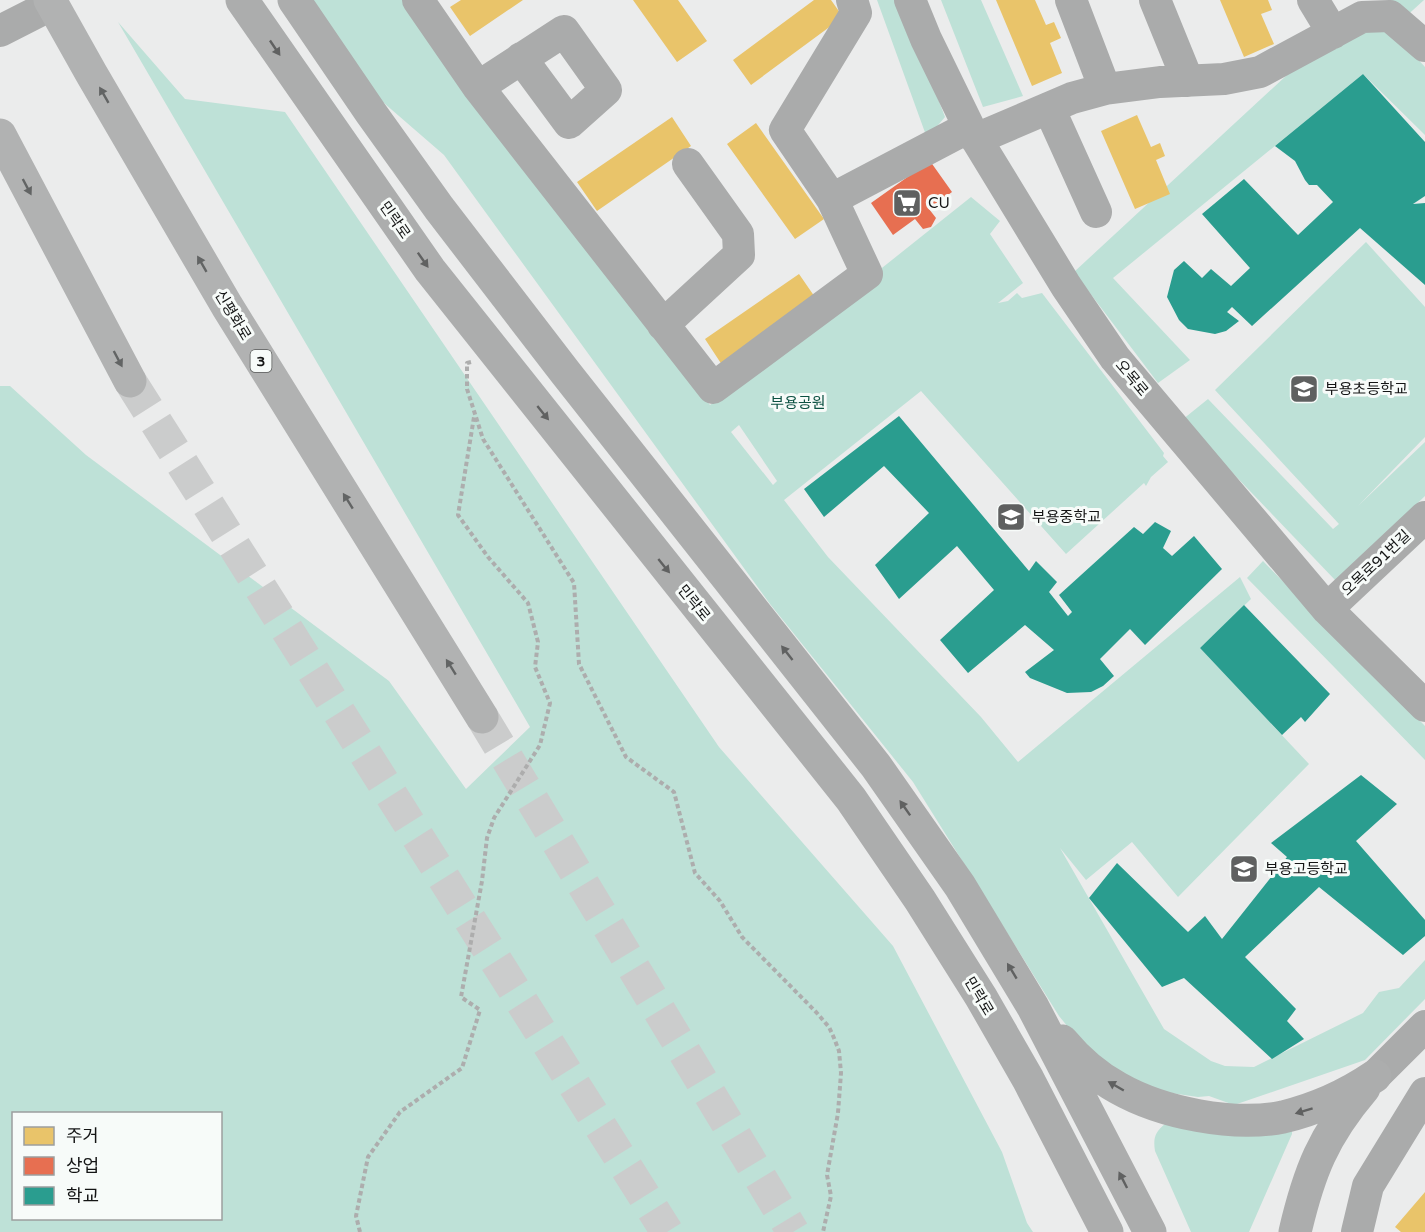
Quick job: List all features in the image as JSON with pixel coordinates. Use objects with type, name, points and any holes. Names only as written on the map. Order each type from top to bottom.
[{"type":"highway","name":"신평화로","points":[[52,2],[227,306],[482,717]]},
{"type":"highway","points":[[0,135],[130,381]]},
{"type":"main road","name":"민락로","points":[[242,0],[430,270],[851,800],[920,900],[981,997],[1028,1079],[1107,1232]]},
{"type":"main road","points":[[294,0],[371,114],[490,276],[876,766],[960,885],[1033,1007],[1150,1232]]},
{"type":"main road","points":[[1033,1007],[1068,1048],[1095,1073],[1118,1088],[1143,1100],[1199,1115],[1253,1120],[1282,1117],[1309,1110],[1332,1100],[1375,1076]]},
{"type":"main road","points":[[1295,1232],[1305,1188],[1323,1146],[1343,1113],[1375,1076]]},
{"type":"street","points":[[418,0],[477,87],[713,388],[867,274],[832,199],[785,130],[856,13],[852,0]]},
{"type":"street","name":"오목로","points":[[910,0],[926,39],[973,133],[1066,286],[1114,358],[1327,609],[1425,706]]},
{"type":"street","points":[[1071,0],[1105,88]]},
{"type":"street","points":[[1155,0],[1188,81]]},
{"type":"street","points":[[1313,0],[1333,33]]},
{"type":"street","points":[[0,31],[52,2]]},
{"type":"street","points":[[832,199],[973,133],[1105,88],[1160,82],[1224,79],[1260,72],[1362,17],[1390,16],[1425,46]]},
{"type":"street","points":[[477,87],[521,58]]},
{"type":"street","points":[[1049,108],[1096,212]]},
{"type":"street","points":[[663,325],[739,255],[738,234],[688,164]]},
{"type":"street","name":"오목로91번길","points":[[1327,609],[1419,534]]},
{"type":"street","points":[[1375,1076],[1425,1026]]},
{"type":"street","points":[[1357,1232],[1368,1186],[1425,1094]]},
{"type":"path","points":[[498,357],[467,363],[467,389],[483,439],[574,583],[579,664],[626,757],[674,792],[694,873],[720,901],[742,937],[816,1012],[828,1026],[834,1038],[841,1073],[838,1113],[827,1175],[831,1196],[823,1232]]},
{"type":"path","points":[[360,1232],[356,1216],[369,1157],[400,1112],[462,1068],[480,1010],[460,997],[482,881],[487,838],[495,818],[540,745],[550,703],[535,667],[538,642],[528,603],[488,557],[458,515],[475,414]]},
{"type":"green space","name":"부용공원","points":[[308,0],[408,0],[710,405],[971,197],[1000,221],[990,234],[1023,283],[998,303],[1008,301],[1017,293],[1022,298],[1042,293],[1164,453],[1163,456],[1168,462],[1151,477],[1146,486],[1144,483],[1066,554],[921,391],[784,500],[828,557],[981,717],[1018,762],[1240,577],[1251,599],[1200,648],[1309,764],[1178,897],[1132,842],[1086,880],[1060,848],[1164,1029],[1211,1061],[1225,1066],[1254,1067],[1363,1013],[1379,992],[1399,988],[1425,960],[1425,999],[1365,1060],[1234,1105],[1209,1096],[1198,1097],[1157,1091],[1095,1060],[1059,1016],[913,782],[770,604],[444,155],[377,97]],"holes":[[[739,425],[777,481],[773,485],[731,432]]]},
{"type":"green space","points":[[877,0],[900,0],[945,117],[927,138]]},
{"type":"green space","points":[[941,0],[981,0],[1023,96],[983,107]]},
{"type":"green space","points":[[1388,0],[1424,0],[1391,30],[1425,67],[1425,135],[1363,74],[1113,278],[1190,360],[1158,383],[1074,272],[1314,50],[1367,27]]},
{"type":"green space","points":[[118,22],[185,99],[285,112],[719,747],[893,946],[1002,1152],[1027,1223],[1033,1232],[0,1232],[0,386],[10,386],[86,455],[389,681],[466,789],[530,727]]},
{"type":"green space","points":[[1366,242],[1425,307],[1425,437],[1358,506],[1425,442],[1425,496],[1336,581],[1182,420],[1208,399],[1333,529],[1339,524],[1215,390]]},
{"type":"green space","points":[[1263,561],[1425,726],[1425,760],[1247,578]]},
{"type":"green space","points":[[1292,1122],[1292,1134],[1249,1232],[1191,1232],[1155,1151],[1155,1139],[1159,1130],[1165,1124]]},
{"type":"building: 주거","points":[[461,0],[523,0],[470,36],[450,7]]},
{"type":"building: 주거","points":[[633,0],[678,0],[707,41],[677,62]]},
{"type":"building: 주거","points":[[814,0],[831,0],[843,17],[751,85],[733,60]]},
{"type":"building: 주거","points":[[996,0],[1035,0],[1046,25],[1054,22],[1061,38],[1050,43],[1062,73],[1032,86]]},
{"type":"building: 주거","points":[[1220,0],[1268,0],[1272,10],[1261,14],[1274,44],[1244,57]]},
{"type":"building: 주거","points":[[1137,115],[1151,147],[1160,143],[1165,156],[1156,160],[1170,194],[1135,209],[1101,131]]},
{"type":"building: 주거","points":[[672,117],[691,146],[597,211],[577,182]]},
{"type":"building: 주거","points":[[756,123],[824,219],[795,239],[727,144]]},
{"type":"building: 주거","points":[[799,274],[819,303],[724,368],[705,339]]},
{"type":"building: 주거","points":[[1425,1192],[1425,1232],[1401,1232],[1395,1227]]},
{"type":"building: 상업","points":[[930,161],[952,192],[929,209],[936,218],[931,227],[923,229],[915,219],[893,235],[871,203]]},
{"type":"building: 학교","points":[[1363,74],[1425,142],[1425,196],[1413,204],[1425,203],[1425,285],[1360,228],[1252,326],[1232,307],[1227,312],[1239,321],[1226,331],[1215,334],[1188,329],[1179,320],[1167,297],[1174,270],[1184,261],[1202,278],[1211,269],[1231,286],[1250,268],[1202,214],[1244,179],[1298,235],[1333,202],[1317,185],[1309,185],[1295,161],[1275,146]]},
{"type":"building: 학교","points":[[899,416],[1029,571],[1036,561],[1057,582],[1049,592],[1068,616],[1072,612],[1059,595],[1134,527],[1143,534],[1155,522],[1171,531],[1163,548],[1172,556],[1194,536],[1222,569],[1145,645],[1130,629],[1100,659],[1114,676],[1103,686],[1091,692],[1067,693],[1030,678],[1025,672],[1054,650],[1025,625],[968,673],[940,640],[994,590],[957,546],[899,599],[875,565],[929,513],[884,466],[824,517],[804,489]]},
{"type":"building: 학교","points":[[1244,605],[1330,694],[1305,722],[1301,717],[1282,735],[1200,648]]},
{"type":"building: 학교","points":[[1361,775],[1397,804],[1356,841],[1425,920],[1425,936],[1403,955],[1319,887],[1245,957],[1296,1009],[1287,1021],[1304,1039],[1272,1059],[1184,978],[1162,987],[1089,898],[1117,863],[1188,932],[1205,916],[1222,939],[1287,857],[1271,843]]},
{"type":"tunnel","points":[[130,381],[667,1232]]},
{"type":"tunnel","points":[[482,717],[793,1232]]},
{"type":"place","name":"CU","points":[[907,203]]},
{"type":"place","name":"부용초등학교","points":[[1304,389]]},
{"type":"place","name":"부용중학교","points":[[1011,517]]},
{"type":"place","name":"부용고등학교","points":[[1244,869]]}]
